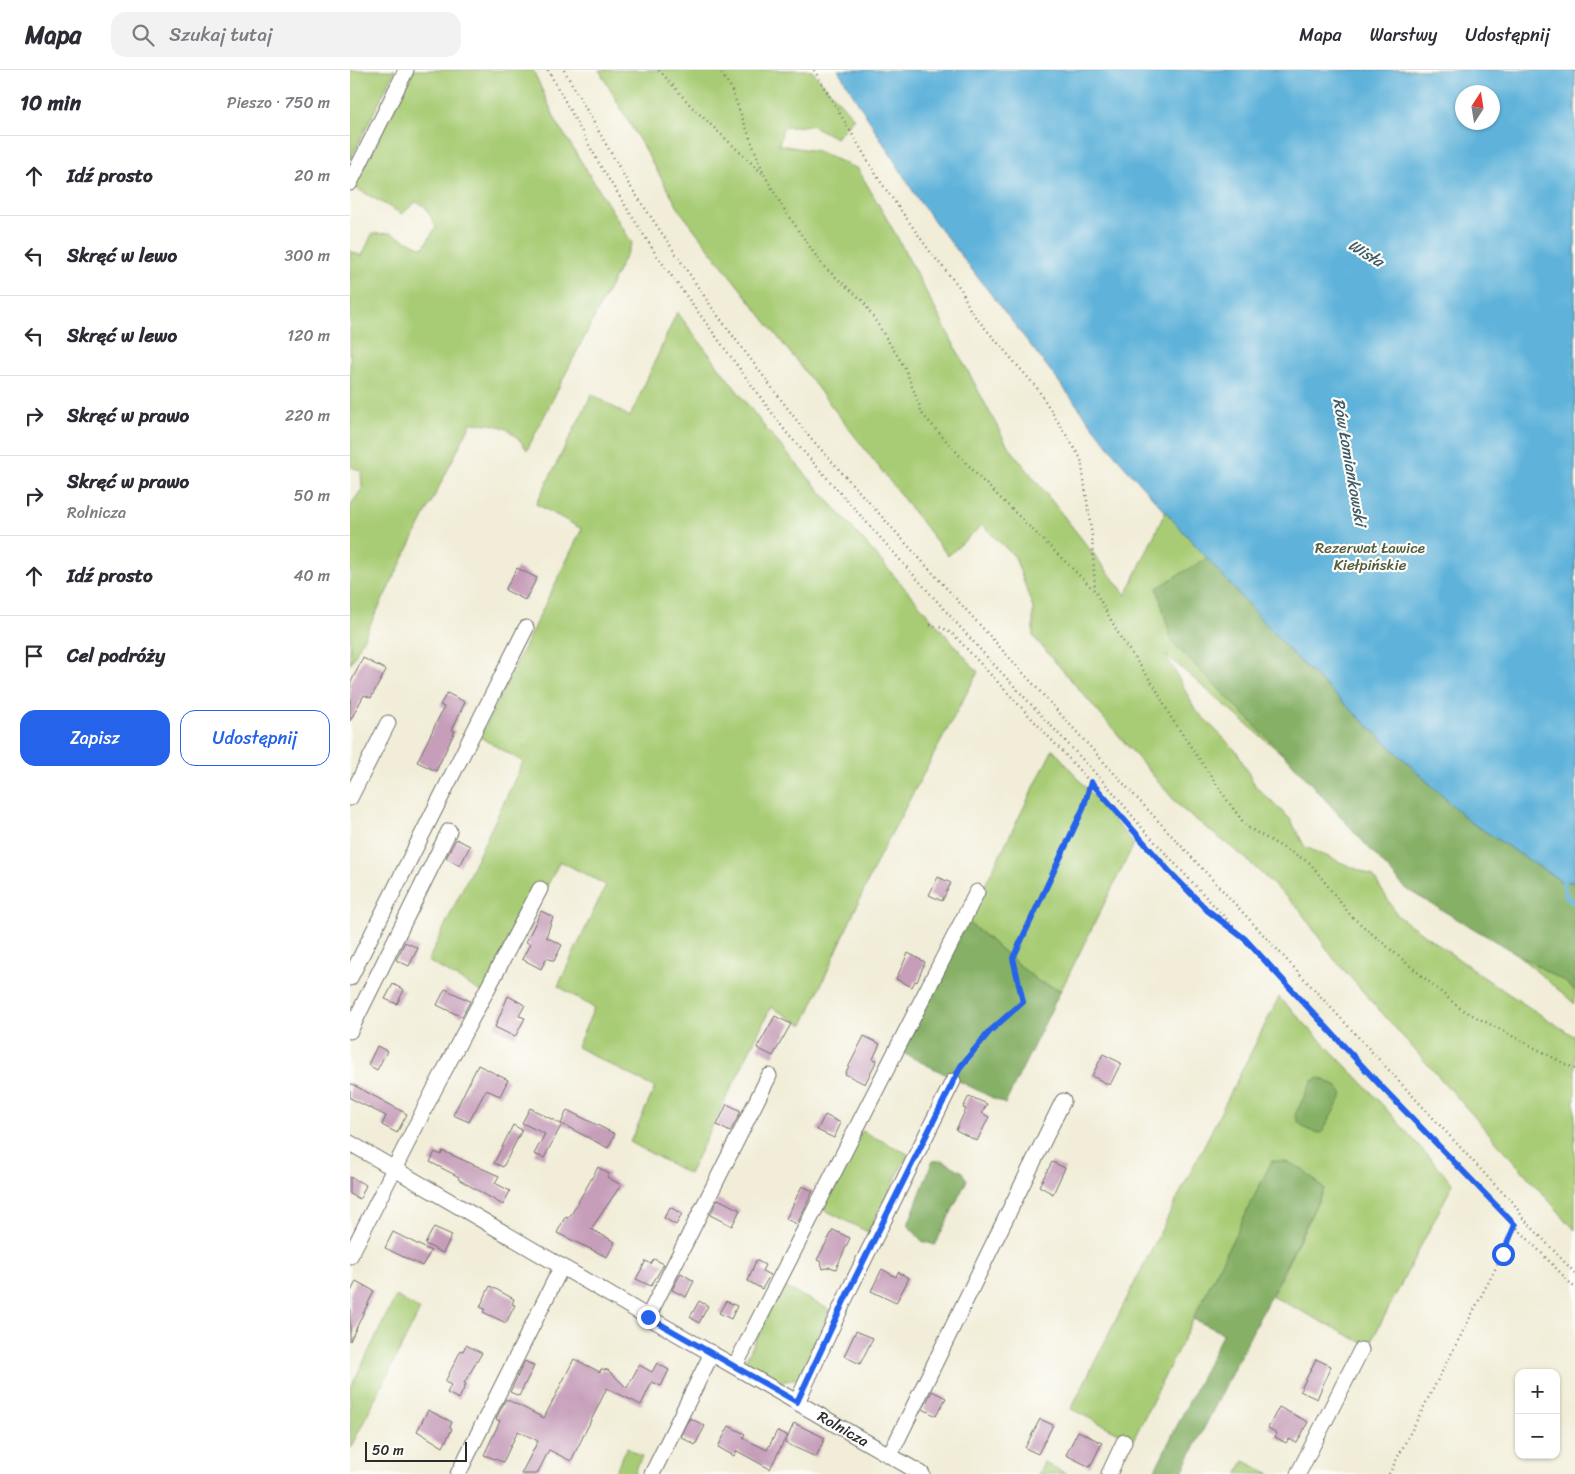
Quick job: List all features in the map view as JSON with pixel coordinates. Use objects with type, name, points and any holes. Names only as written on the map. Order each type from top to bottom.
[{"type":"street","points":[[350,182],[406,70]]},
{"type":"street","points":[[350,978],[526,628]]},
{"type":"street","points":[[350,798],[388,723]]},
{"type":"street","points":[[350,1031],[449,831]]},
{"type":"street","points":[[350,1256],[433,1092],[540,889]]},
{"type":"street","points":[[735,1366],[978,892]]},
{"type":"street","points":[[648,1317],[769,1076]]},
{"type":"street","points":[[797,1402],[851,1286],[953,1081]]},
{"type":"street","points":[[890,1455],[1063,1101]]},
{"type":"street","name":"Rolnicza","points":[[350,1143],[922,1474]]},
{"type":"street","points":[[458,1474],[562,1266]]},
{"type":"street","points":[[1298,1474],[1361,1350]]},
{"type":"street","points":[[652,1474],[712,1353]]},
{"type":"street","points":[[1109,1474],[1124,1442]]},
{"type":"path","points":[[548,70],[602,167],[657,256],[786,432],[966,633],[1112,791],[1143,830],[1378,1083],[1575,1288]]},
{"type":"path","points":[[564,70],[628,183],[715,312],[807,434],[1111,770],[1489,1179],[1513,1202],[1523,1218],[1575,1273]]},
{"type":"path","points":[[659,70],[692,107],[764,174]]},
{"type":"path","points":[[718,70],[730,86],[764,174],[822,264],[863,301],[905,368],[923,415],[980,478],[1095,591],[1122,640],[1155,687],[1170,716],[1232,807],[1248,827],[1310,863],[1351,916],[1461,1009],[1575,1068]]},
{"type":"path","points":[[814,70],[880,181],[930,253],[961,289],[971,312],[1038,388],[1081,459],[1092,536],[1095,591]]},
{"type":"path","points":[[930,625],[943,628],[954,635],[1091,782],[1168,870],[1207,910],[1245,939]]},
{"type":"path","points":[[953,1081],[961,1066],[990,1031],[1023,1002],[1013,958],[1083,809],[1091,782]]},
{"type":"path","points":[[1389,1474],[1503,1254],[1515,1225]]},
{"type":"green space","points":[[350,70],[395,70],[350,160]]},
{"type":"green space","points":[[414,70],[533,70],[556,121],[632,243],[527,450],[515,435],[497,425],[471,423],[350,665],[350,506],[362,489],[361,471],[350,466],[350,251],[362,256],[372,234],[390,233],[423,248],[436,227],[425,206],[416,202],[402,214],[354,187]]},
{"type":"green space","name":"Rezerwat Ławice Kiełpińskie","points":[[599,70],[811,70],[854,118],[836,138],[811,125],[783,128],[779,145],[817,151],[858,169],[896,235],[1006,443],[1126,595],[1374,70],[1575,70],[1575,1004],[1166,655],[1195,709],[1237,752],[1256,787],[1290,819],[1305,847],[1373,876],[1398,916],[1495,985],[1575,1037],[1575,1230],[1334,959],[1299,909],[1245,858],[1181,808],[1033,636],[1033,608],[1015,557],[982,525],[948,556],[680,211]]},
{"type":"green space","points":[[677,312],[767,430],[978,672],[879,857],[803,1025],[771,1007],[689,1174],[630,1142],[655,1088],[577,1047],[594,1008],[558,986],[606,885],[560,861],[490,997],[428,961],[523,762],[480,737],[582,529],[536,504],[592,394],[630,417]]},
{"type":"green space","points":[[1207,558],[1295,657],[1469,821],[1561,881],[1575,882],[1575,991],[1565,982],[1406,889],[1293,764],[1172,642],[1157,588]]},
{"type":"green space","points":[[1053,749],[1134,844],[1061,990],[1039,982],[967,921]]},
{"type":"green space","points":[[967,921],[1039,982],[1061,990],[1005,1104],[901,1052]]},
{"type":"green space","points":[[1279,997],[1371,1092],[1453,1184],[1369,1346],[1272,1296],[1324,1189],[1272,1161],[1133,1440],[1071,1409]]},
{"type":"green space","points":[[1320,1078],[1335,1085],[1343,1094],[1322,1133],[1313,1132],[1306,1128],[1295,1115],[1312,1081]]},
{"type":"green space","points":[[862,1131],[908,1154],[868,1232],[823,1209]]},
{"type":"green space","points":[[942,1160],[963,1172],[967,1180],[935,1245],[922,1241],[908,1225],[933,1161]]},
{"type":"green space","points":[[1272,1161],[1295,1165],[1324,1189],[1181,1474],[1153,1474],[1223,1333],[1193,1319]]},
{"type":"green space","points":[[783,1286],[830,1310],[798,1378],[782,1382],[745,1361]]},
{"type":"green space","points":[[396,1296],[420,1310],[350,1449],[350,1389]]},
{"type":"green space","points":[[627,1448],[642,1456],[634,1474],[614,1474]]},
{"type":"green space","points":[[1244,1461],[1270,1474],[1237,1474]]},
{"type":"green space","points":[[1044,1462],[1067,1474],[1038,1474]]},
{"type":"water","name":"Rezerwat Ławice Kiełpińskie","points":[[838,70],[1575,70],[1575,882],[1561,881],[1469,821],[1295,657],[1121,462],[921,204]]},
{"type":"building","points":[[517,568],[537,578],[525,600],[505,590]]},
{"type":"building","points":[[363,658],[386,670],[371,698],[364,695],[350,721],[350,684]]},
{"type":"building","points":[[447,693],[465,702],[452,730],[455,731],[436,771],[417,762],[444,707],[440,705]]},
{"type":"building","points":[[456,839],[470,846],[460,866],[446,858]]},
{"type":"building","points":[[938,877],[951,883],[942,901],[929,895]]},
{"type":"building","points":[[541,911],[553,917],[546,937],[562,945],[554,961],[547,958],[541,969],[522,959],[530,944],[526,942]]},
{"type":"building","points":[[405,942],[418,948],[409,966],[396,960]]},
{"type":"building","points":[[908,953],[925,962],[917,982],[915,981],[912,987],[896,979]]},
{"type":"building","points":[[393,984],[404,990],[397,1004],[385,999]]},
{"type":"building","points":[[445,989],[470,1001],[462,1017],[437,1005]]},
{"type":"building","points":[[508,996],[525,1005],[519,1016],[525,1018],[515,1037],[495,1027]]},
{"type":"building","points":[[775,1016],[791,1024],[773,1056],[757,1048]]},
{"type":"building","points":[[864,1036],[880,1044],[873,1059],[877,1060],[865,1084],[845,1074]]},
{"type":"building","points":[[377,1046],[387,1051],[377,1070],[368,1065]]},
{"type":"building","points":[[1103,1054],[1121,1063],[1110,1085],[1092,1076]]},
{"type":"building","points":[[478,1065],[508,1080],[500,1096],[486,1090],[469,1122],[453,1115]]},
{"type":"building","points":[[350,1083],[407,1114],[397,1133],[382,1125],[386,1116],[350,1098]]},
{"type":"building","points":[[969,1096],[987,1104],[982,1113],[989,1117],[977,1141],[956,1130],[966,1109],[963,1108]]},
{"type":"building","points":[[727,1104],[741,1111],[730,1132],[717,1125]]},
{"type":"building","points":[[530,1108],[561,1124],[567,1110],[615,1134],[608,1148],[562,1124],[544,1158],[534,1154],[545,1134],[522,1123]]},
{"type":"building","points":[[825,1115],[841,1123],[834,1138],[817,1130]]},
{"type":"building","points":[[513,1125],[522,1130],[503,1167],[494,1163]]},
{"type":"building","points":[[443,1151],[499,1176],[495,1183],[510,1191],[503,1205],[458,1179],[459,1177],[430,1162],[435,1152],[441,1155]]},
{"type":"building","points":[[1052,1162],[1065,1168],[1053,1194],[1039,1186]]},
{"type":"building","points":[[598,1167],[609,1174],[607,1177],[621,1185],[591,1229],[615,1242],[607,1257],[557,1233],[565,1217],[568,1218],[572,1213]]},
{"type":"building","points":[[350,1177],[366,1185],[360,1199],[350,1194]]},
{"type":"building","points":[[802,1186],[813,1191],[797,1224],[786,1219]]},
{"type":"building","points":[[718,1199],[740,1210],[732,1226],[710,1215]]},
{"type":"building","points":[[670,1207],[682,1214],[676,1225],[664,1218]]},
{"type":"building","points":[[434,1227],[452,1235],[443,1253],[425,1244]]},
{"type":"building","points":[[833,1230],[850,1238],[836,1269],[830,1267],[823,1269],[821,1262],[817,1260]]},
{"type":"building","points":[[393,1232],[431,1251],[422,1266],[385,1248]]},
{"type":"building","points":[[654,1259],[664,1264],[651,1286],[636,1279],[646,1261],[651,1264]]},
{"type":"building","points":[[756,1260],[765,1265],[762,1271],[770,1275],[762,1289],[748,1281]]},
{"type":"building","points":[[882,1269],[896,1277],[898,1272],[909,1278],[896,1303],[871,1291]]},
{"type":"building","points":[[681,1273],[694,1281],[686,1297],[672,1290]]},
{"type":"building","points":[[356,1281],[374,1291],[350,1341],[350,1294]]},
{"type":"building","points":[[490,1286],[514,1299],[512,1304],[515,1305],[506,1323],[483,1312],[485,1309],[480,1307]]},
{"type":"building","points":[[699,1301],[708,1306],[699,1323],[690,1317]]},
{"type":"building","points":[[726,1301],[737,1306],[731,1319],[719,1313]]},
{"type":"building","points":[[856,1331],[873,1338],[860,1364],[844,1356]]},
{"type":"building","points":[[466,1345],[482,1353],[464,1383],[466,1384],[459,1399],[447,1393],[451,1385],[445,1382],[461,1350],[463,1351]]},
{"type":"building","points":[[574,1359],[600,1372],[601,1369],[608,1370],[627,1388],[639,1365],[652,1372],[657,1363],[669,1370],[661,1386],[652,1382],[641,1405],[607,1388],[571,1461],[549,1450],[537,1474],[521,1474],[538,1441],[518,1431],[503,1462],[484,1455],[500,1421],[496,1419],[506,1399],[544,1418]]},
{"type":"building","points":[[1316,1359],[1331,1366],[1317,1399],[1300,1391]]},
{"type":"building","points":[[525,1361],[534,1366],[519,1396],[510,1392]]},
{"type":"building","points":[[932,1391],[946,1398],[936,1416],[923,1409]]},
{"type":"building","points":[[1279,1407],[1308,1422],[1297,1443],[1289,1439],[1286,1443],[1275,1437],[1277,1433],[1268,1428]]},
{"type":"building","points":[[428,1410],[452,1422],[450,1427],[452,1429],[443,1447],[417,1431]]},
{"type":"building","points":[[690,1418],[705,1426],[695,1445],[681,1437]]},
{"type":"building","points":[[1040,1419],[1053,1425],[1038,1454],[1025,1448]]},
{"type":"building","points":[[794,1423],[825,1438],[816,1457],[785,1443]]},
{"type":"building","points":[[729,1426],[745,1434],[743,1438],[767,1450],[777,1431],[787,1435],[770,1469],[737,1451],[734,1456],[718,1447]]},
{"type":"building","points":[[1078,1431],[1102,1443],[1090,1467],[1066,1455]]},
{"type":"waterway","name":"Rów Łomiankowski","points":[[1563,877],[1566,896],[1575,903]]},
{"type":"route","points":[[648,1317],[797,1402],[851,1286],[961,1066],[990,1031],[1023,1002],[1013,958],[1083,809],[1091,782],[1168,870],[1207,910],[1245,939],[1378,1083],[1515,1225],[1503,1254]]},
{"type":"water label","name":"Wisła","points":[[1366,253]]}]
